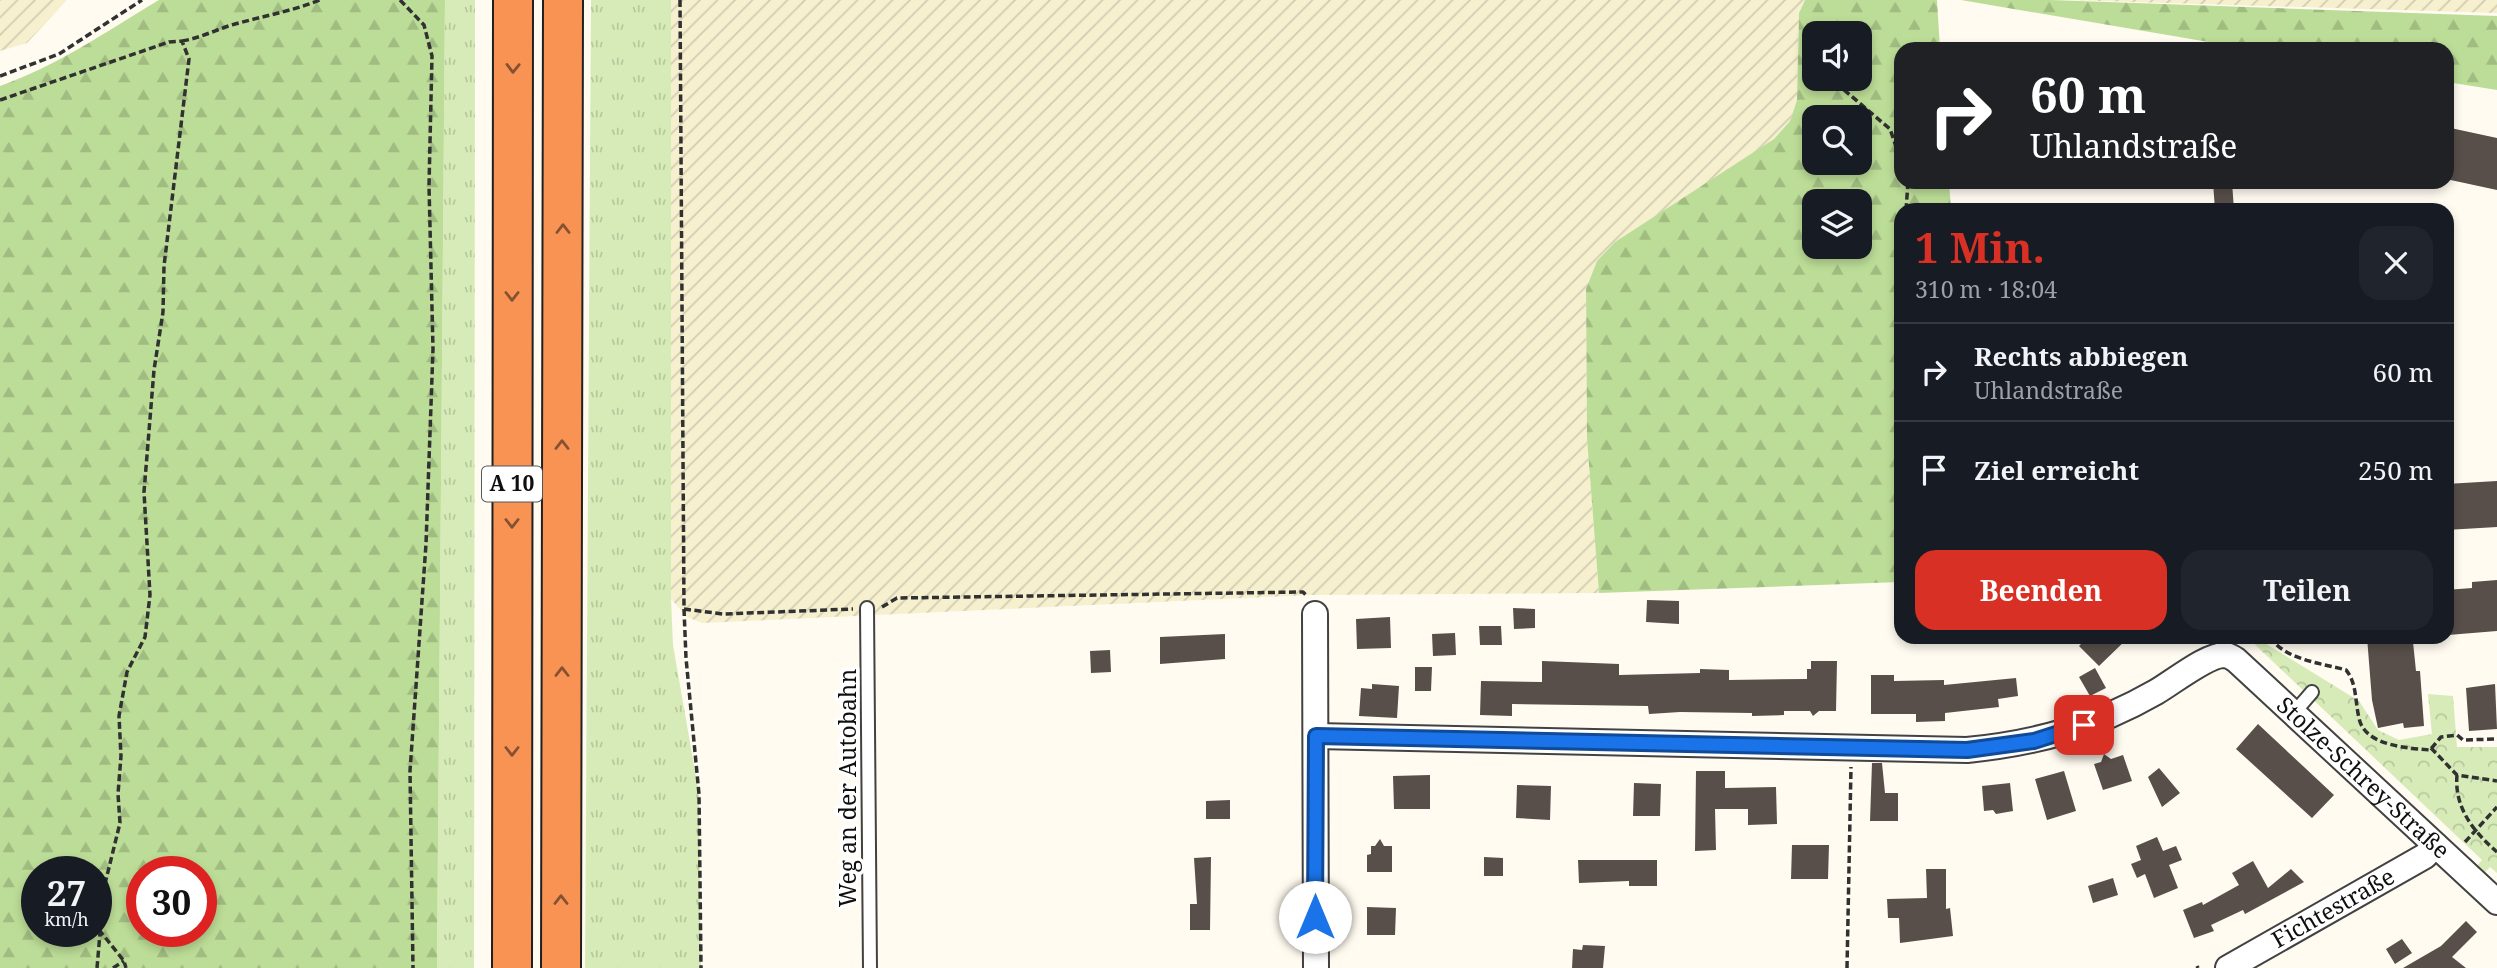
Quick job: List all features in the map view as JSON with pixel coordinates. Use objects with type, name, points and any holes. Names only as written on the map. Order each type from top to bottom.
[{"type":"highway","name":"A 10","points":[[512,968],[513,0]]},
{"type":"highway","name":"A 10","points":[[561,968],[563,0]]},
{"type":"street","points":[[1315,614],[1315,968]]},
{"type":"street","name":"Stolze-Schrey-Straße","points":[[1851,748],[1967,750],[2010,746],[2058,735],[2114,714],[2157,692],[2211,658],[2226,655],[2236,660],[2497,902]]},
{"type":"street","points":[[1316,736],[1851,748]]},
{"type":"street","name":"Fichtestraße","points":[[2228,968],[2425,856],[2442,852]]},
{"type":"lane","name":"Weg an der Autobahn","points":[[867,608],[870,968]]},
{"type":"lane","points":[[2293,714],[2312,692]]},
{"type":"path","points":[[0,76],[59,54],[142,0]]},
{"type":"path","points":[[0,100],[169,43],[197,39],[232,24],[289,12],[320,0]]},
{"type":"path","points":[[400,0],[424,25],[432,56],[429,186],[433,349],[426,544],[410,771],[413,968]]},
{"type":"path","points":[[680,0],[684,609],[699,794],[701,968]]},
{"type":"path","points":[[112,856],[120,822],[119,716],[127,672],[145,637],[150,595],[144,492],[154,370],[163,312],[164,266],[189,59],[182,41]]},
{"type":"path","points":[[1845,91],[1890,129],[1894,141]]},
{"type":"path","points":[[684,609],[723,614],[867,608],[883,606],[897,598],[1303,592],[1310,600],[1315,614]]},
{"type":"path","points":[[2274,644],[2285,652],[2346,670],[2357,699],[2362,729],[2371,736],[2398,747],[2431,748],[2457,775],[2497,781]]},
{"type":"path","points":[[2431,748],[2441,737],[2457,735],[2463,740],[2497,739]]},
{"type":"path","points":[[1847,968],[1851,748]]},
{"type":"path","points":[[2457,775],[2456,787],[2461,806],[2475,832],[2497,852]]},
{"type":"path","points":[[2442,852],[2475,832],[2497,807]]},
{"type":"path","points":[[112,946],[126,968]]},
{"type":"path","points":[[97,968],[99,947]]},
{"type":"path","points":[[113,968],[124,961]]},
{"type":"shaded area","points":[[0,0],[67,0],[27,43],[0,51]]},
{"type":"shaded area","points":[[671,0],[1805,0],[1799,13],[1797,100],[1790,121],[1774,139],[1597,261],[1586,289],[1587,439],[1599,593],[1311,595],[702,623],[687,617],[671,599]]},
{"type":"shaded area","points":[[2069,0],[2497,0],[2497,13]]},
{"type":"green space","points":[[159,0],[445,0],[437,968],[0,968],[0,86],[42,68]]},
{"type":"green space","points":[[445,0],[475,0],[474,968],[437,968]]},
{"type":"green space","points":[[591,0],[671,0],[671,599],[673,645],[699,794],[701,968],[585,968]]},
{"type":"green space","points":[[1805,0],[1937,0],[1940,42],[1894,42],[1894,189],[1950,189],[1950,203],[1894,203],[1894,582],[1599,593],[1587,439],[1586,289],[1597,261],[1615,242],[1774,139],[1790,121],[1797,100],[1799,13]]},
{"type":"green space","points":[[1961,0],[2051,0],[2497,16],[2497,90],[2454,83],[2454,42],[2209,42]]},
{"type":"green space","points":[[2254,644],[2266,644],[2359,701],[2378,730],[2399,740],[2432,734],[2428,694],[2453,696],[2457,747],[2497,747],[2497,873],[2490,867],[2480,877],[2473,871],[2482,860]]},
{"type":"building","points":[[2454,129],[2497,138],[2497,190],[2454,181]]},
{"type":"building","points":[[2214,189],[2232,189],[2234,203],[2214,203]]},
{"type":"building","points":[[2497,481],[2497,527],[2454,530],[2454,484]]},
{"type":"building","points":[[2497,580],[2497,631],[2454,635],[2454,589],[2472,588],[2472,582]]},
{"type":"building","points":[[1647,600],[1679,601],[1679,624],[1646,622]]},
{"type":"building","points":[[1513,608],[1535,609],[1535,628],[1514,629]]},
{"type":"building","points":[[1390,617],[1391,648],[1357,649],[1356,619]]},
{"type":"building","points":[[1479,626],[1501,626],[1502,645],[1480,645]]},
{"type":"building","points":[[1455,633],[1456,655],[1433,656],[1432,634]]},
{"type":"building","points":[[1225,634],[1225,659],[1160,664],[1160,637]]},
{"type":"building","points":[[2081,644],[2122,644],[2099,666],[2079,646]]},
{"type":"building","points":[[2368,644],[2413,644],[2416,671],[2420,671],[2424,726],[2404,728],[2403,723],[2378,728],[2372,700]]},
{"type":"building","points":[[1110,650],[1111,672],[1091,673],[1090,651]]},
{"type":"building","points":[[1542,661],[1619,664],[1619,675],[1700,673],[1700,669],[1729,670],[1729,680],[1807,679],[1807,669],[1811,669],[1811,661],[1837,661],[1836,711],[1819,711],[1813,716],[1810,711],[1784,711],[1784,715],[1752,716],[1752,713],[1649,714],[1648,706],[1512,704],[1512,716],[1480,715],[1481,681],[1542,682]]},
{"type":"building","points":[[1415,667],[1432,667],[1431,691],[1415,691]]},
{"type":"building","points":[[2095,668],[2106,688],[2090,696],[2079,677]]},
{"type":"building","points":[[1871,675],[1894,675],[1894,681],[1944,680],[1944,685],[2016,678],[2018,696],[1998,699],[1999,707],[1945,713],[1945,721],[1916,722],[1916,714],[1871,714]]},
{"type":"building","points":[[1372,684],[1399,686],[1397,718],[1359,716],[1361,688],[1372,689]]},
{"type":"building","points":[[2495,684],[2497,729],[2469,731],[2466,688]]},
{"type":"building","points":[[2258,724],[2334,795],[2312,818],[2236,749]]},
{"type":"building","points":[[2104,754],[2111,759],[2123,755],[2132,781],[2103,790],[2094,764],[2101,762]]},
{"type":"building","points":[[1872,763],[1882,763],[1885,793],[1898,793],[1898,821],[1870,821]]},
{"type":"building","points":[[2159,768],[2180,793],[2162,807],[2148,777]]},
{"type":"building","points":[[1696,771],[1725,771],[1725,788],[1776,787],[1777,824],[1748,825],[1748,809],[1715,809],[1716,850],[1695,851]]},
{"type":"building","points":[[2064,771],[2076,811],[2047,820],[2035,779]]},
{"type":"building","points":[[1430,775],[1430,809],[1394,809],[1393,776]]},
{"type":"building","points":[[1634,783],[1661,784],[1660,816],[1633,816]]},
{"type":"building","points":[[2010,783],[2013,811],[1996,814],[1993,810],[1984,811],[1982,786]]},
{"type":"building","points":[[1517,785],[1551,786],[1550,820],[1516,818]]},
{"type":"building","points":[[1230,800],[1230,819],[1206,819],[1206,801]]},
{"type":"building","points":[[2157,837],[2163,851],[2176,846],[2182,860],[2169,865],[2178,888],[2154,898],[2145,874],[2137,878],[2131,864],[2141,860],[2136,846]]},
{"type":"building","points":[[1380,839],[1384,846],[1392,846],[1392,872],[1367,872],[1367,855],[1371,854],[1371,846],[1375,846]]},
{"type":"building","points":[[1792,845],[1829,845],[1828,879],[1791,879]]},
{"type":"building","points":[[1211,857],[1210,930],[1190,930],[1190,904],[1197,904],[1194,858]]},
{"type":"building","points":[[1484,857],[1503,858],[1503,876],[1484,876]]},
{"type":"building","points":[[1578,860],[1657,860],[1657,886],[1629,886],[1629,881],[1579,883]]},
{"type":"building","points":[[2253,861],[2268,888],[2291,869],[2304,882],[2245,914],[2243,910],[2211,925],[2214,931],[2194,938],[2183,910],[2202,902],[2203,905],[2239,885],[2232,873]]},
{"type":"building","points":[[1926,869],[1946,869],[1946,909],[1950,908],[1953,936],[1900,943],[1899,918],[1888,918],[1887,899],[1927,898]]},
{"type":"building","points":[[2113,878],[2118,895],[2093,903],[2088,886]]},
{"type":"building","points":[[1367,907],[1396,908],[1395,935],[1367,935]]},
{"type":"building","points":[[2466,921],[2477,932],[2452,957],[2466,968],[2403,968],[2441,946]]},
{"type":"building","points":[[2402,939],[2412,953],[2395,964],[2386,949]]},
{"type":"building","points":[[1583,945],[1605,946],[1603,968],[1572,968],[1573,949],[1582,950]]},
{"type":"route","points":[[1315,917],[1316,736],[1967,750],[2034,741],[2084,725]]}]
